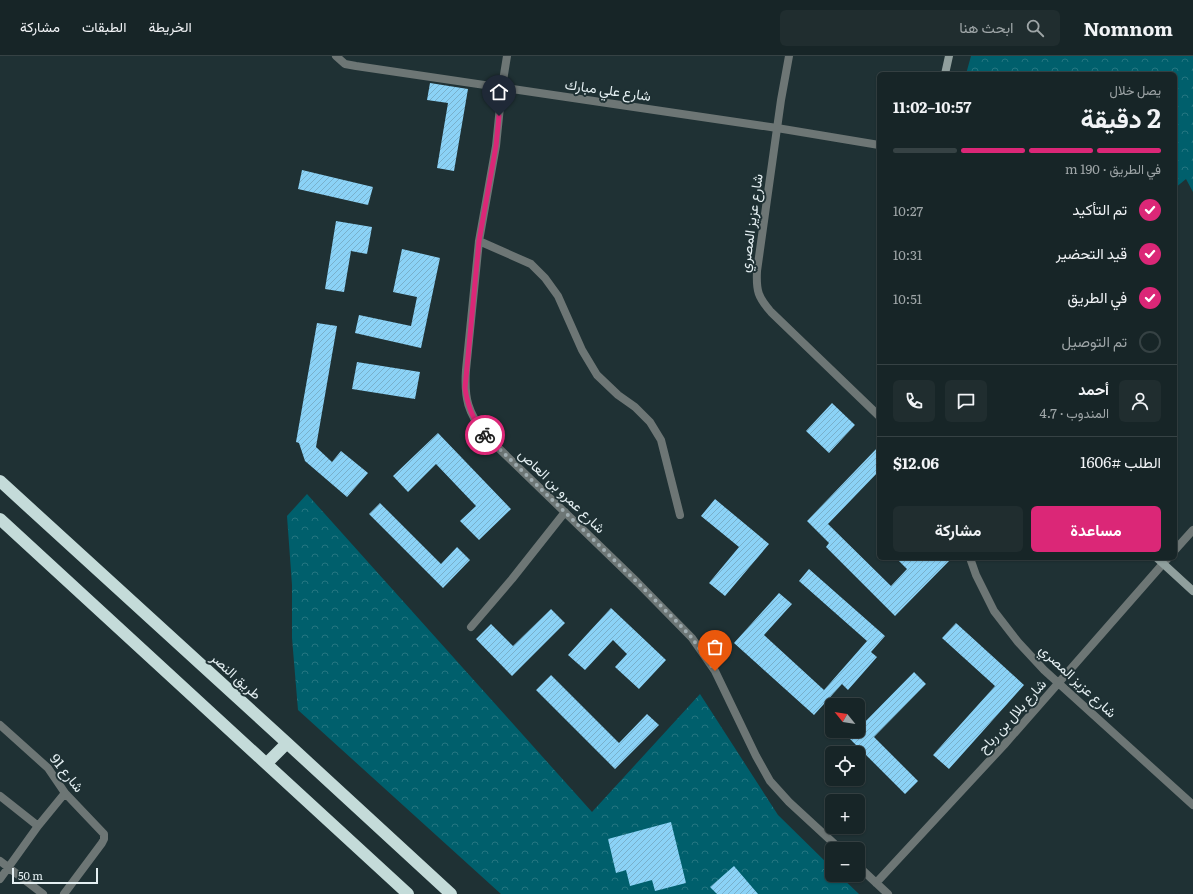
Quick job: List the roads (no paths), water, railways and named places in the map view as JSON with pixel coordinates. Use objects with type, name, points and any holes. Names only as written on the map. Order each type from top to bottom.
[{"type":"highway","name":"طريق النصر","points":[[0,481],[451,894]]},
{"type":"highway","points":[[0,519],[408,894]]},
{"type":"highway","points":[[267,763],[287,743]]},
{"type":"street","name":"شارع علي مبارك","points":[[336,56],[345,64],[356,66],[777,128],[877,145]]},
{"type":"street","name":"شارع عمرو بن العاص","points":[[507,56],[502,87],[496,146],[479,241],[466,370],[465,388],[468,405],[475,421],[485,435],[637,582],[692,638],[715,671],[756,756],[770,781],[789,802],[832,842]]},
{"type":"street","name":"شارع عزيز المصري","points":[[789,56],[777,128],[757,271],[756,283],[758,293],[771,312],[877,414]]},
{"type":"street","points":[[945,72],[949,56]]},
{"type":"street","points":[[479,241],[532,264],[545,278],[558,296],[582,350],[597,374],[618,395],[635,407],[650,422],[661,440],[680,515]]},
{"type":"street","points":[[471,627],[512,579],[565,512]]},
{"type":"street","points":[[1177,548],[1193,530]]},
{"type":"street","name":"شارع عزيز المصري","points":[[971,560],[976,575],[994,611],[1018,642],[1044,670],[1193,805]]},
{"type":"street","points":[[1163,560],[1193,591]]},
{"type":"street","name":"شارع بلال بن رباح","points":[[876,883],[999,750],[1163,560]]},
{"type":"street","name":"شارع 91","points":[[0,725],[48,768],[65,793],[104,834],[102,843],[64,894]]},
{"type":"street","points":[[0,879],[38,826],[65,793]]},
{"type":"street","points":[[0,796],[38,826]]},
{"type":"street","points":[[0,861],[43,894]]},
{"type":"street","points":[[865,873],[888,894]]}]
